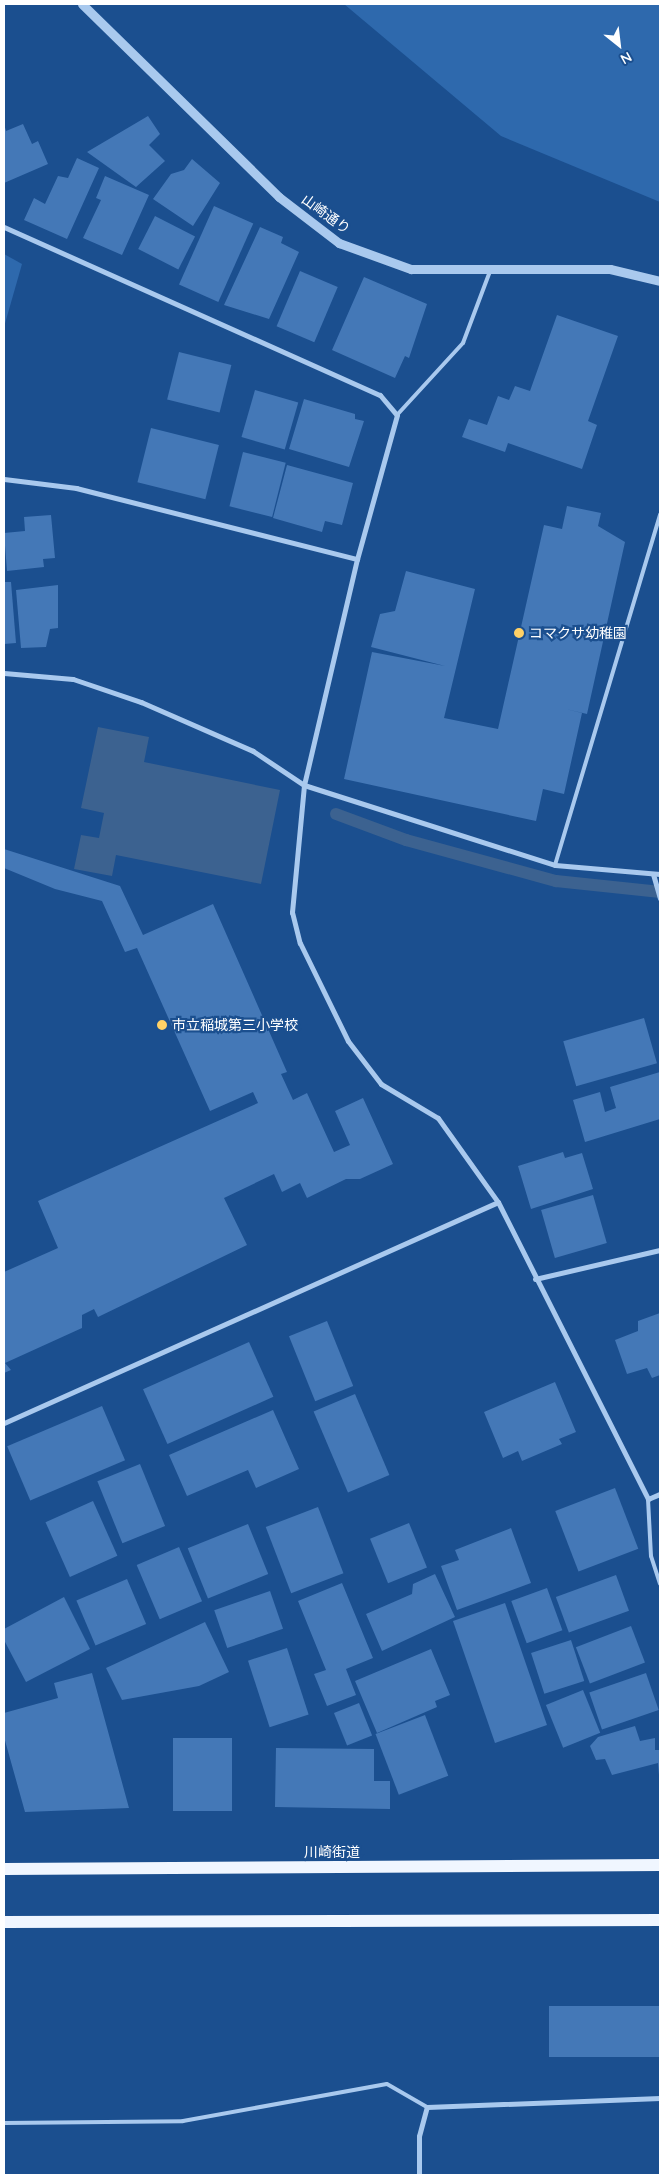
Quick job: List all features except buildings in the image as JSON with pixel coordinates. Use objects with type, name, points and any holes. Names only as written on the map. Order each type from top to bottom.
[{"type":"main road","name":"川崎街道","points":[[4,1868],[660,1865]]},
{"type":"main road","points":[[4,1922],[660,1920]]},
{"type":"street","name":"山崎通り","points":[[82,4],[279,197],[339,243],[411,269],[610,269],[660,281]]},
{"type":"street","points":[[4,228],[380,395],[397,415],[357,558],[304,785],[292,912],[300,943],[348,1042],[381,1084],[438,1118],[498,1202],[535,1279],[648,1499],[660,1494]]},
{"type":"street","points":[[4,479],[76,488],[357,558]]},
{"type":"street","points":[[4,672],[73,679],[141,702],[253,751],[304,785],[555,865],[660,874]]},
{"type":"street","points":[[653,874],[660,898]]},
{"type":"street","points":[[4,1423],[498,1202]]},
{"type":"street","points":[[535,1279],[660,1250]]},
{"type":"street","points":[[419,2175],[419,2136],[427,2106],[660,2098]]},
{"type":"lane","points":[[397,415],[463,343],[491,270]]},
{"type":"lane","points":[[555,865],[660,514]]},
{"type":"lane","points":[[648,1499],[650,1556],[660,1584]]},
{"type":"lane","points":[[4,2123],[183,2120],[388,2084],[427,2106]]},
{"type":"shaded area","points":[[344,4],[660,4],[660,202],[501,136]]},
{"type":"shaded area","points":[[4,254],[22,264],[4,327]]},
{"type":"shaded area","points":[[98,727],[149,737],[144,762],[280,790],[261,884],[116,855],[112,876],[74,869],[81,835],[99,838],[104,813],[81,808]]},
{"type":"waterway","points":[[336,814],[406,840],[556,881],[660,892]]},
{"type":"place","name":"コマクサ幼稚園","points":[[519,633]]},
{"type":"place","name":"市立稲城第三小学校","points":[[162,1025]]}]
